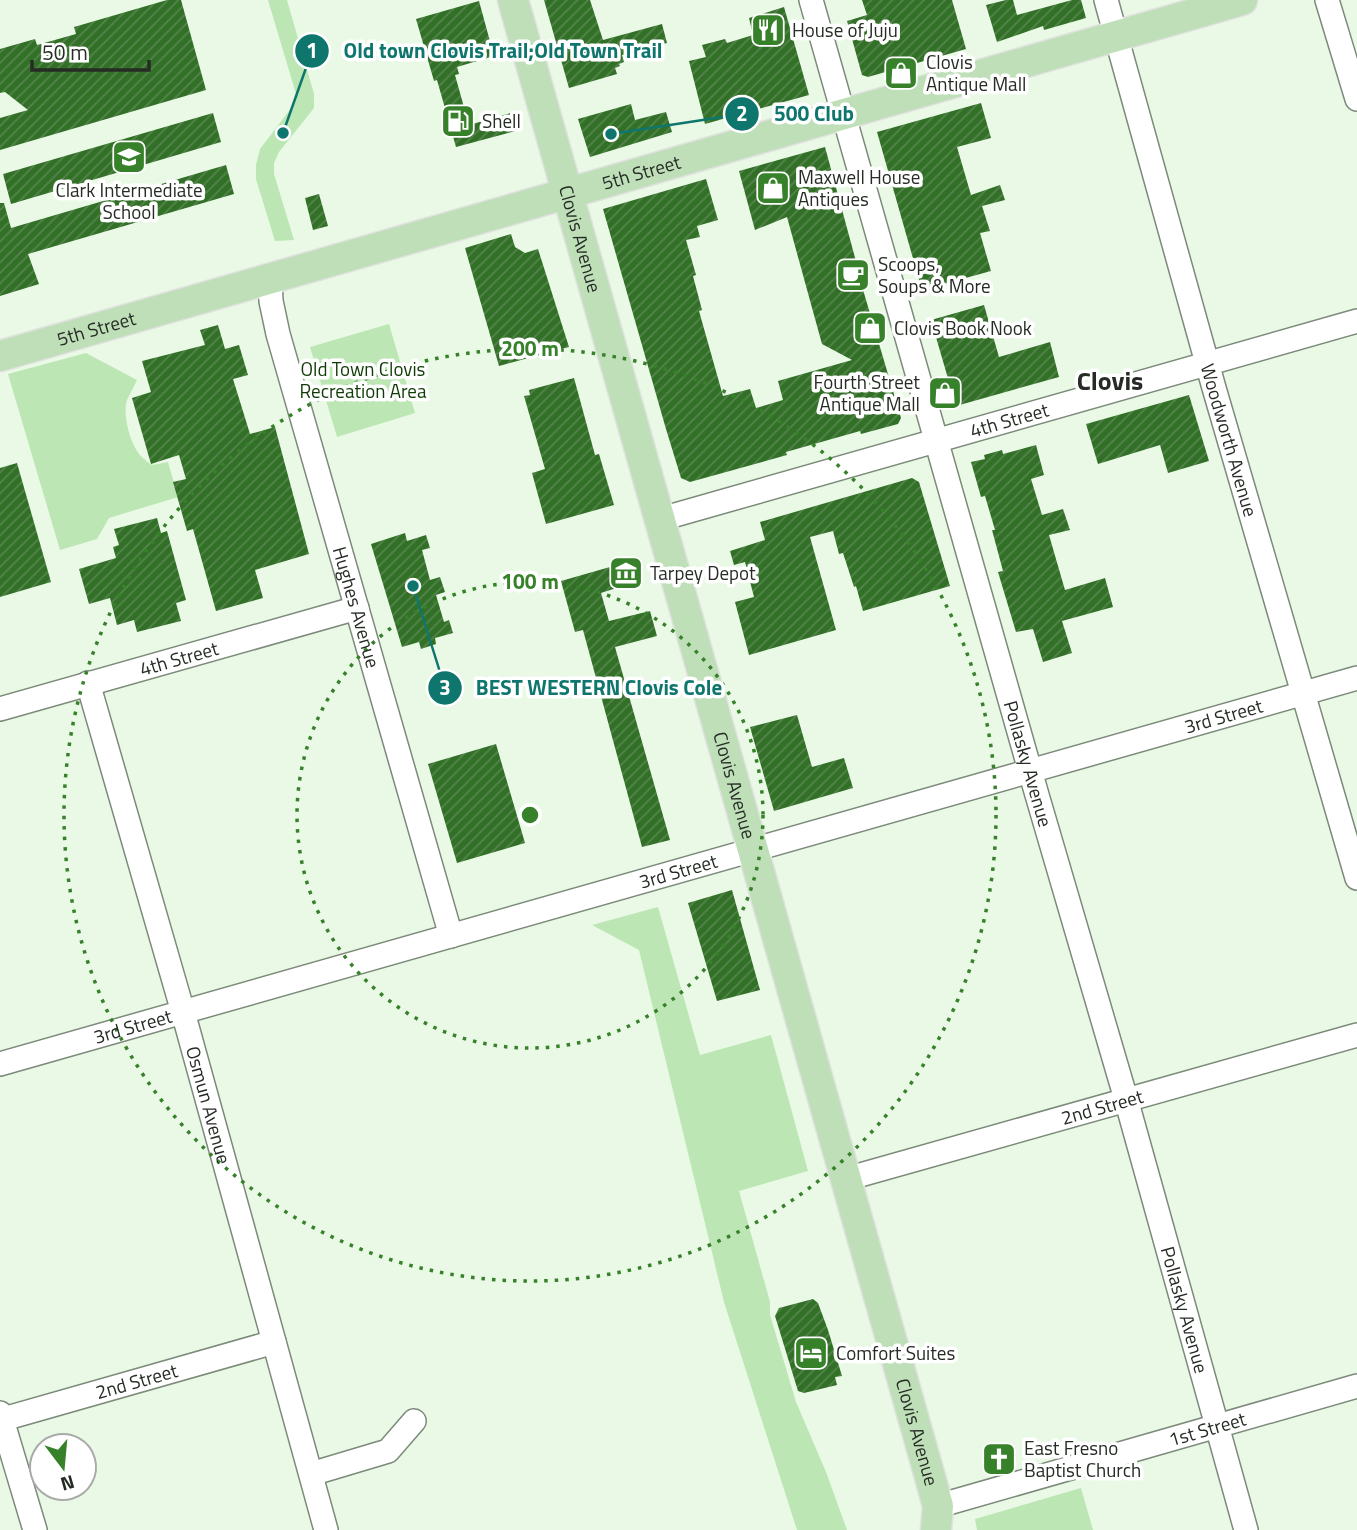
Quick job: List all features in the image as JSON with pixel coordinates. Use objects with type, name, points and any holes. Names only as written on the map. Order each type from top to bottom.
[{"type":"main road","name":"Clovis Avenue","points":[[513,0],[942,1522]]},
{"type":"main road","name":"5th Street","points":[[0,356],[1242,0]]},
{"type":"street","name":"Pollasky Avenue","points":[[811,0],[1126,1099],[1246,1530]]},
{"type":"street","name":"Woodworth Avenue","points":[[1106,0],[1357,878]]},
{"type":"street","points":[[1327,0],[1357,99]]},
{"type":"street","name":"Hughes Avenue","points":[[270,278],[271,301],[278,334],[451,936]]},
{"type":"street","name":"4th Street","points":[[661,519],[1357,321]]},
{"type":"street","name":"4th Street","points":[[0,709],[357,608]]},
{"type":"street","name":"3rd Street","points":[[0,1064],[1357,678]]},
{"type":"street","name":"Osmun Avenue","points":[[88,683],[183,1012],[326,1530]]},
{"type":"street","name":"2nd Street","points":[[846,1179],[1357,1035]]},
{"type":"street","name":"2nd Street","points":[[1,1417],[274,1342]]},
{"type":"street","name":"1st Street","points":[[942,1522],[1216,1426],[1357,1386]]},
{"type":"street","points":[[1,1417],[34,1530]]},
{"type":"street","points":[[311,1474],[388,1451],[414,1421]]},
{"type":"green space","points":[[268,0],[287,0],[314,94],[314,108],[279,152],[274,163],[274,174],[294,240],[275,241],[256,179],[260,149],[295,103],[296,94]]},
{"type":"green space","name":"Old Town Clovis Recreation Area","points":[[389,324],[415,413],[337,437],[310,347]]},
{"type":"green space","points":[[86,353],[137,380],[126,406],[131,439],[139,453],[152,465],[168,462],[178,497],[109,518],[97,539],[60,550],[8,374]]},
{"type":"green space","points":[[658,907],[700,1055],[771,1035],[808,1171],[739,1191],[770,1302],[770,1315],[796,1402],[847,1530],[797,1530],[724,1302],[639,950],[592,925]]},
{"type":"green space","points":[[1081,1488],[1093,1530],[977,1530],[975,1519]]},
{"type":"building","points":[[167,0],[181,0],[206,90],[0,150],[0,118],[28,110],[5,92],[0,93],[0,49],[35,39],[37,45],[76,34],[74,27]]},
{"type":"building","points":[[544,0],[590,0],[603,40],[662,24],[667,43],[622,55],[624,62],[615,68],[617,74],[569,88]]},
{"type":"building","points":[[862,0],[952,0],[966,49],[868,77],[862,75],[847,21],[867,15]]},
{"type":"building","points":[[1013,0],[1017,15],[1081,0],[1086,18],[1044,30],[1043,26],[997,42],[986,5]]},
{"type":"building","points":[[479,1],[494,56],[457,67],[459,74],[455,75],[469,125],[514,112],[519,130],[456,147],[416,19]]},
{"type":"building","points":[[784,7],[809,95],[705,124],[689,61],[706,57],[702,45],[725,39],[727,43],[753,35],[749,18]]},
{"type":"building","points":[[981,103],[991,138],[957,147],[971,195],[1000,185],[1005,200],[982,206],[990,231],[980,233],[991,271],[922,290],[877,132]]},
{"type":"building","points":[[631,104],[635,120],[666,112],[672,132],[590,157],[578,119]]},
{"type":"building","points":[[213,113],[221,142],[11,204],[3,174]]},
{"type":"building","points":[[825,147],[901,418],[898,424],[861,434],[860,431],[690,482],[681,478],[603,209],[706,179],[718,220],[697,226],[700,237],[686,240],[696,275],[693,276],[702,310],[699,311],[723,396],[750,389],[756,408],[783,400],[778,381],[852,360],[822,344],[787,217],[755,230],[739,171]]},
{"type":"building","points":[[226,165],[234,194],[28,254],[39,284],[0,296],[0,203],[4,203],[11,228]]},
{"type":"building","points":[[319,194],[328,226],[313,230],[305,198]]},
{"type":"building","points":[[511,234],[515,247],[525,253],[538,249],[569,347],[499,366],[465,248]]},
{"type":"building","points":[[984,305],[999,357],[1050,342],[1059,377],[956,406],[931,320]]},
{"type":"building","points":[[218,325],[225,349],[239,345],[248,375],[233,379],[250,434],[275,427],[309,554],[255,570],[263,598],[216,611],[193,529],[187,531],[173,482],[186,479],[179,455],[151,464],[132,398],[151,392],[142,361],[205,345],[200,330]]},
{"type":"building","points":[[574,378],[595,455],[599,454],[614,505],[546,524],[532,473],[545,469],[524,396],[530,395],[529,390]]},
{"type":"building","points":[[1189,395],[1209,461],[1168,473],[1160,445],[1098,464],[1086,424]]},
{"type":"building","points":[[1036,445],[1044,475],[1031,479],[1042,515],[1063,509],[1070,530],[1049,535],[1065,590],[1105,578],[1113,607],[1062,621],[1072,653],[1043,662],[1033,629],[1016,632],[998,572],[1003,571],[992,530],[995,530],[985,496],[981,497],[971,462],[985,459],[984,455],[1002,450],[1003,454]]},
{"type":"building","points":[[17,463],[51,582],[0,597],[0,468]]},
{"type":"building","points":[[912,478],[919,482],[950,586],[863,611],[843,553],[839,554],[833,531],[810,537],[836,630],[749,655],[735,602],[754,597],[745,562],[734,565],[730,551],[765,540],[760,522]]},
{"type":"building","points":[[157,518],[161,533],[167,531],[186,600],[176,603],[181,621],[137,632],[134,620],[117,625],[110,598],[89,604],[79,569],[116,558],[113,547],[119,545],[114,529]]},
{"type":"building","points":[[405,533],[407,541],[426,535],[430,548],[422,550],[430,580],[440,577],[445,592],[436,595],[444,622],[449,620],[453,633],[435,638],[436,644],[421,649],[419,642],[402,647],[371,544]]},
{"type":"building","points":[[633,558],[640,562],[641,569],[635,582],[601,593],[609,621],[650,611],[657,636],[615,647],[670,840],[642,847],[583,630],[575,632],[561,581]]},
{"type":"building","points":[[797,715],[812,767],[844,758],[853,788],[774,811],[750,727]]},
{"type":"building","points":[[496,744],[525,843],[457,863],[428,764]]},
{"type":"building","points":[[732,890],[760,990],[717,1001],[688,903]]},
{"type":"building","name":"Comfort Suites","points":[[813,1299],[818,1303],[842,1376],[835,1377],[837,1385],[804,1393],[798,1391],[775,1316],[779,1308]]},
{"type":"place","name":"House of Juju","points":[[768,30]]},
{"type":"place","name":"Clovis Antique Mall","points":[[901,73]]},
{"type":"place","name":"Shell","points":[[458,121]]},
{"type":"place","name":"Old town Clovis Trail;Old Town Trail","points":[[283,133]]},
{"type":"place","name":"500 Club","points":[[611,134]]},
{"type":"place","name":"Clark Intermediate School","points":[[129,157]]},
{"type":"place","name":"Maxwell House Antiques","points":[[773,188]]},
{"type":"place","name":"Scoops, Soups & More","points":[[853,275]]},
{"type":"place","name":"Clovis Book Nook","points":[[870,328]]},
{"type":"place","name":"Fourth Street Antique Mall","points":[[945,393]]},
{"type":"place","name":"Tarpey Depot","points":[[626,573]]},
{"type":"place","name":"BEST WESTERN Clovis Cole","points":[[413,586]]},
{"type":"place","name":"Comfort Suites","points":[[811,1353]]},
{"type":"place","name":"East Fresno Baptist Church","points":[[999,1459]]},
{"type":"district","name":"Clovis","points":[[1110,381]]}]
